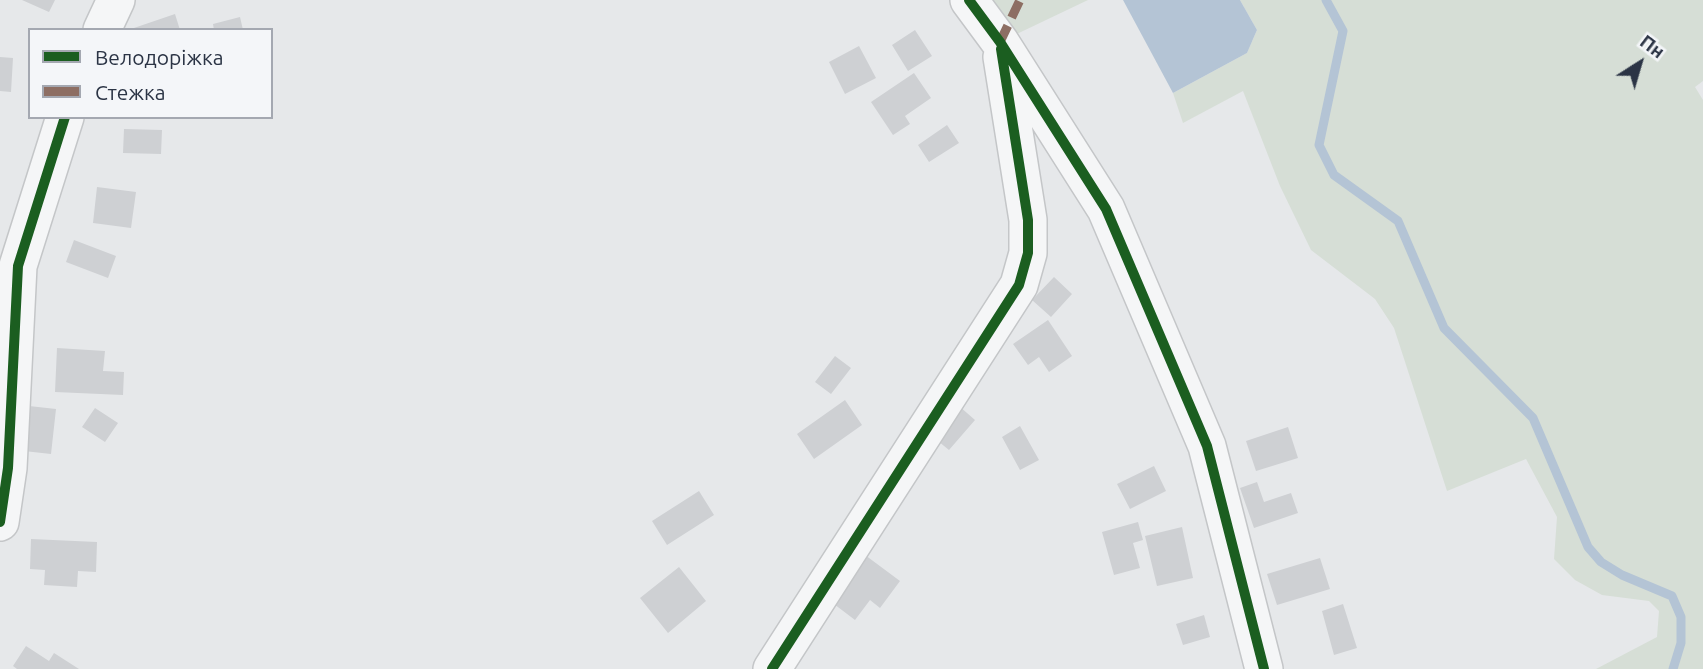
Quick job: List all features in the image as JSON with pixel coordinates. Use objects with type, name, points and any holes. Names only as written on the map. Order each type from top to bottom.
[{"type":"street","points":[[103,28],[116,0]]},
{"type":"street","points":[[969,0],[1000,41],[1105,209],[1207,446],[1264,669]]},
{"type":"street","points":[[772,669],[1019,285],[1028,253],[1028,220],[1000,41]]},
{"type":"street","points":[[0,522],[8,468],[18,266],[64,119]]},
{"type":"shaded area","points":[[969,0],[1088,0],[1000,42]]},
{"type":"shaded area","points":[[1240,0],[1703,0],[1703,81],[1695,87],[1703,100],[1703,669],[1596,669],[1657,637],[1659,611],[1649,601],[1602,595],[1575,580],[1554,559],[1557,517],[1526,459],[1447,491],[1394,328],[1375,299],[1311,250],[1280,186],[1243,91],[1183,123],[1173,93],[1247,53],[1257,30]]},
{"type":"water","points":[[1123,0],[1240,0],[1257,30],[1247,53],[1173,93]]},
{"type":"building","points":[[22,0],[55,0],[49,12]]},
{"type":"building","points":[[175,14],[179,28],[134,28]]},
{"type":"building","points":[[240,17],[243,28],[214,28],[213,24]]},
{"type":"building","points":[[915,30],[932,56],[908,71],[892,45]]},
{"type":"building","points":[[859,46],[876,78],[845,94],[829,62]]},
{"type":"building","points":[[0,57],[13,58],[11,92],[0,91]]},
{"type":"building","points":[[914,73],[931,98],[905,116],[910,124],[893,135],[871,102]]},
{"type":"building","points":[[947,125],[959,143],[929,162],[918,145]]},
{"type":"building","points":[[124,129],[162,130],[161,154],[123,153]]},
{"type":"building","points":[[97,187],[136,192],[131,228],[93,223]]},
{"type":"building","points":[[74,240],[116,256],[108,278],[66,262]]},
{"type":"building","points":[[1054,277],[1072,294],[1051,317],[1032,300]]},
{"type":"building","points":[[1048,320],[1072,356],[1049,372],[1039,357],[1028,365],[1013,344]]},
{"type":"building","points":[[57,348],[105,351],[103,371],[124,372],[123,395],[55,392]]},
{"type":"building","points":[[835,356],[851,368],[831,394],[815,382]]},
{"type":"building","points":[[845,400],[862,425],[814,459],[797,434]]},
{"type":"building","points":[[29,406],[56,409],[51,454],[24,451]]},
{"type":"building","points":[[959,406],[975,420],[949,450],[933,437]]},
{"type":"building","points":[[95,408],[118,423],[105,442],[82,427]]},
{"type":"building","points":[[1020,426],[1039,460],[1020,470],[1002,437]]},
{"type":"building","points":[[1288,427],[1298,458],[1256,471],[1246,441]]},
{"type":"building","points":[[1154,466],[1166,491],[1130,509],[1117,484]]},
{"type":"building","points":[[1257,482],[1264,502],[1291,493],[1298,513],[1254,528],[1240,488]]},
{"type":"building","points":[[699,491],[714,515],[667,545],[652,521]]},
{"type":"building","points":[[1138,522],[1143,540],[1133,543],[1140,568],[1114,575],[1102,532]]},
{"type":"building","points":[[1182,527],[1193,578],[1157,586],[1145,536]]},
{"type":"building","points":[[31,539],[97,542],[96,572],[78,571],[77,587],[44,585],[45,570],[30,569]]},
{"type":"building","points":[[865,555],[900,581],[880,608],[870,600],[855,620],[830,601]]},
{"type":"building","points":[[1320,558],[1330,589],[1277,605],[1267,574]]},
{"type":"building","points":[[679,567],[706,601],[668,633],[640,598]]},
{"type":"building","points":[[1343,604],[1357,648],[1334,655],[1322,611]]},
{"type":"building","points":[[1204,615],[1210,637],[1183,645],[1176,624]]},
{"type":"building","points":[[26,646],[49,661],[54,653],[79,669],[17,669],[13,666]]},
{"type":"waterway","points":[[1326,0],[1343,31],[1319,145],[1334,175],[1398,221],[1444,328],[1533,418],[1588,547],[1601,562],[1622,575],[1672,596],[1681,617],[1681,643],[1673,669]]},
{"type":"marked path","points":[[1000,42],[1020,0]]},
{"type":"cycle path","points":[[969,0],[1000,42],[1106,209],[1207,446],[1264,669]]},
{"type":"cycle path","points":[[772,669],[1019,285],[1028,253],[1028,220],[1001,49]]},
{"type":"cycle path","points":[[0,522],[8,468],[18,266],[64,119]]}]
